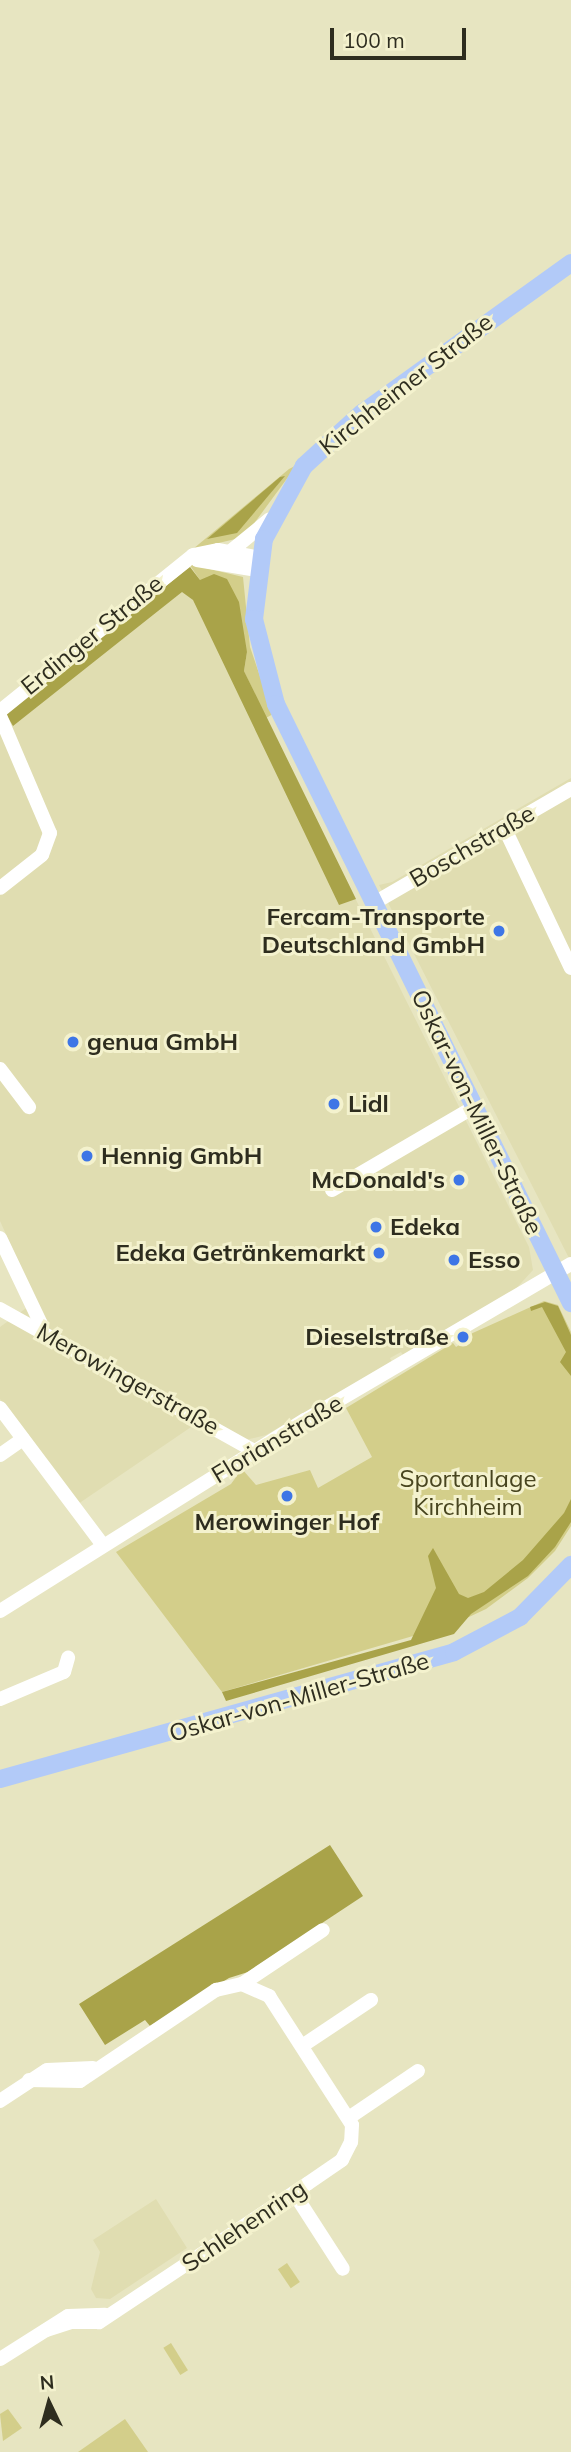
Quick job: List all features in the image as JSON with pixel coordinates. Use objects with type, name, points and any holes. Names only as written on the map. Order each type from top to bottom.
[{"type":"main road","name":"Kirchheimer Straße","points":[[259,564],[272,518],[304,466],[333,438],[492,316],[571,262]]},
{"type":"main road","name":"Oskar-von-Miller-Straße","points":[[259,564],[254,619],[268,682],[474,1107],[564,1269],[571,1303]]},
{"type":"main road","name":"Oskar-von-Miller-Straße","points":[[0,1779],[454,1652],[520,1617],[571,1565]]},
{"type":"street","points":[[231,551],[272,518]]},
{"type":"street","name":"Erdinger Straße","points":[[0,713],[186,561],[207,550],[231,551],[259,564]]},
{"type":"street","name":"Erdinger Straße","points":[[186,561],[218,560],[259,564]]},
{"type":"street","points":[[0,713],[50,833],[47,850],[0,888]]},
{"type":"street","name":"Boschstraße","points":[[374,903],[571,789]]},
{"type":"street","points":[[504,827],[571,968]]},
{"type":"street","points":[[0,1069],[29,1107]]},
{"type":"street","points":[[332,1190],[474,1107]]},
{"type":"street","points":[[0,1238],[41,1324],[39,1331]]},
{"type":"street","name":"Florianstraße","points":[[0,1611],[102,1544],[130,1532],[254,1451],[564,1269]]},
{"type":"street","name":"Merowingerstraße","points":[[0,1308],[254,1451]]},
{"type":"street","points":[[0,1408],[102,1544]]},
{"type":"street","points":[[0,1455],[23,1439]]},
{"type":"street","points":[[0,1699],[64,1672],[68,1658]]},
{"type":"street","points":[[0,2101],[29,2080],[80,2081],[102,2063],[216,1990],[249,1986],[323,1930]]},
{"type":"street","points":[[249,1986],[268,1996],[350,2117],[351,2134]]},
{"type":"street","points":[[249,1986],[351,2134]]},
{"type":"street","points":[[302,2046],[371,2000]]},
{"type":"street","points":[[350,2117],[418,2071]]},
{"type":"street","name":"Schlehenring","points":[[0,2359],[46,2330],[71,2322],[92,2325],[122,2307],[342,2160],[351,2134]]},
{"type":"street","points":[[294,2193],[343,2269]]},
{"type":"shaded area","points":[[285,476],[237,533],[207,539],[280,477]]},
{"type":"shaded area","points":[[190,567],[529,1247],[533,1270],[512,1293],[403,1355],[401,1352],[390,1358],[392,1362],[266,1435],[237,1442],[197,1423],[78,1504],[0,1399],[0,1327],[36,1301],[0,1221],[0,716]]},
{"type":"shaded area","points":[[190,567],[200,580],[214,574],[227,579],[239,602],[247,652],[244,671],[356,899],[339,905],[193,600],[182,592],[13,726],[5,712]]},
{"type":"shaded area","points":[[571,778],[571,1262],[379,885],[392,882]]},
{"type":"shaded area","points":[[545,1302],[558,1306],[571,1335],[571,1376],[560,1362],[566,1352],[542,1307],[531,1311],[530,1307]]},
{"type":"shaded area","points":[[571,1499],[571,1522],[555,1547],[528,1576],[471,1614],[454,1634],[226,1701],[222,1692],[411,1640],[436,1588],[428,1556],[433,1548],[459,1594],[468,1598],[484,1592],[523,1560],[564,1513]]},
{"type":"shaded area","points":[[330,1845],[363,1896],[248,1972],[229,1978],[150,2026],[145,2020],[105,2045],[79,2004]]},
{"type":"shaded area","points":[[156,2199],[187,2248],[110,2299],[96,2298],[91,2289],[100,2252],[93,2240]]},
{"type":"green space","points":[[297,465],[244,537],[193,549],[289,469]]},
{"type":"green space","points":[[189,564],[243,577],[250,647],[273,714],[266,718],[244,671],[247,652],[209,580],[200,580]]},
{"type":"green space","name":"Sportanlage Kirchheim","points":[[544,1301],[558,1305],[571,1332],[571,1526],[555,1551],[528,1578],[486,1609],[454,1624],[222,1692],[116,1552],[231,1484],[242,1469],[256,1485],[310,1470],[318,1488],[372,1457],[346,1408],[453,1343],[456,1347],[467,1340],[466,1336]]},
{"type":"green space","points":[[287,2263],[300,2282],[291,2288],[278,2269]]},
{"type":"green space","points":[[171,2343],[188,2370],[180,2375],[163,2348]]},
{"type":"green space","points":[[8,2409],[22,2428],[3,2441],[0,2414]]},
{"type":"green space","points":[[125,2419],[148,2452],[78,2452]]},
{"type":"place","name":"Fercam-Transporte Deutschland GmbH","points":[[499,931]]},
{"type":"place","name":"genua GmbH","points":[[73,1042]]},
{"type":"place","name":"Lidl","points":[[334,1104]]},
{"type":"place","name":"Hennig GmbH","points":[[87,1156]]},
{"type":"place","name":"McDonald's","points":[[459,1180]]},
{"type":"place","name":"Edeka","points":[[376,1227]]},
{"type":"place","name":"Edeka Getränkemarkt","points":[[379,1253]]},
{"type":"place","name":"Esso","points":[[454,1260]]},
{"type":"place","name":"Dieselstraße","points":[[463,1337]]},
{"type":"place","name":"Merowinger Hof","points":[[287,1496]]}]
